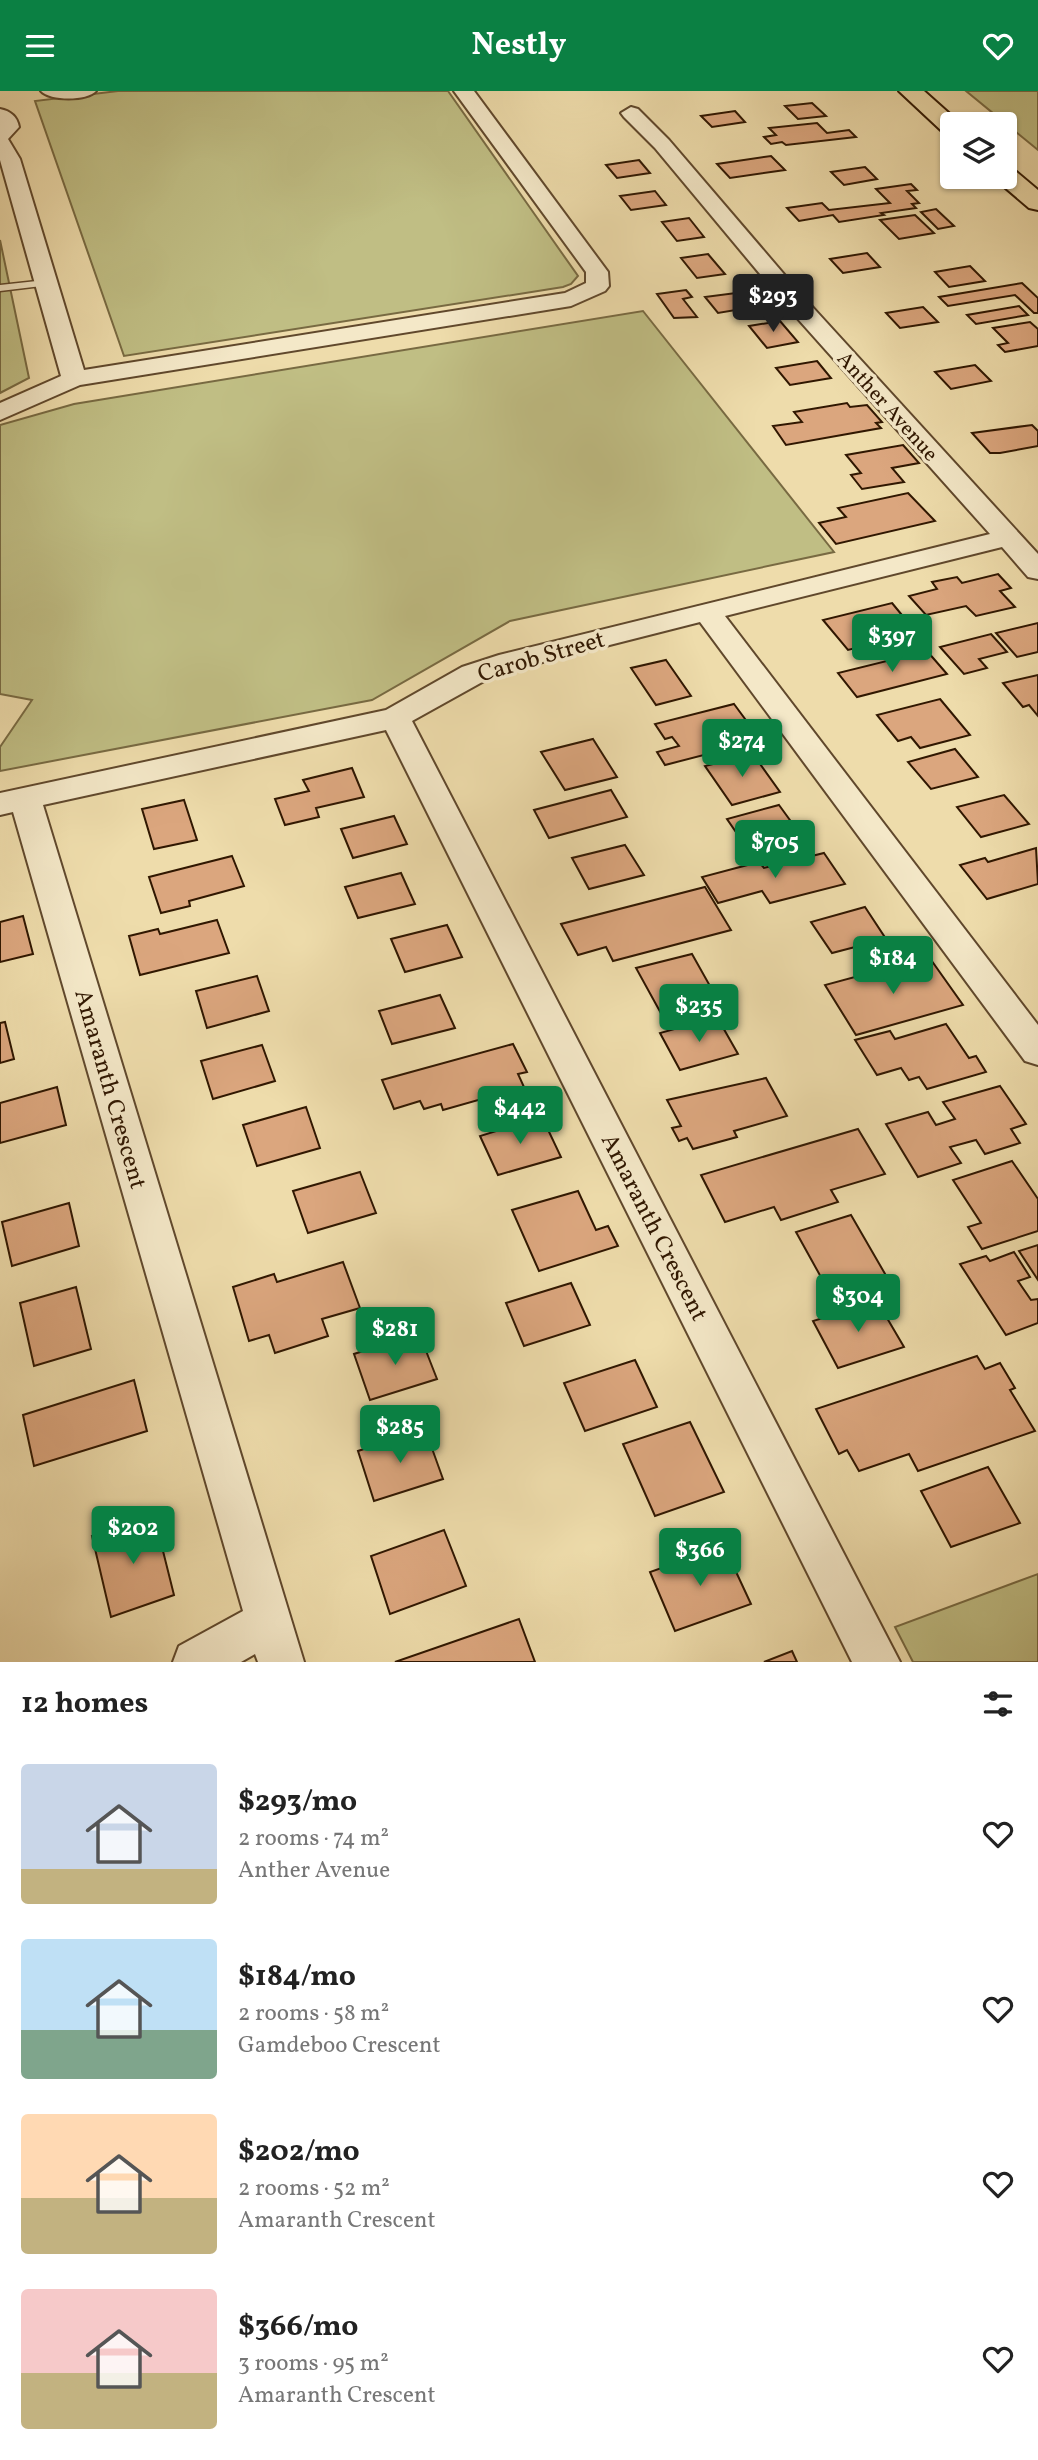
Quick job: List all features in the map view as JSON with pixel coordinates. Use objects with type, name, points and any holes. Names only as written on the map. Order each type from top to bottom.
[{"type":"highway","points":[[910,91],[940,117]]},
{"type":"highway","points":[[937,91],[962,112]]},
{"type":"highway","points":[[1017,167],[1038,174]]},
{"type":"highway","points":[[1017,175],[1038,203]]},
{"type":"street","points":[[51,91],[86,91]]},
{"type":"street","points":[[0,412],[74,379],[571,299],[597,286],[599,278],[591,262],[464,91]]},
{"type":"street","name":"Anther Avenue","points":[[631,113],[1038,571]]},
{"type":"street","points":[[0,115],[9,121],[9,127],[0,136]]},
{"type":"street","points":[[0,142],[10,159],[74,379]]},
{"type":"street","name":"Carob Street","points":[[13,801],[395,718],[473,674],[509,661],[1006,538]]},
{"type":"street","points":[[707,612],[1038,1051]]},
{"type":"street","name":"Amaranth Crescent","points":[[395,718],[877,1662]]},
{"type":"street","name":"Amaranth Crescent","points":[[13,801],[274,1642]]},
{"type":"street","points":[[196,1662],[274,1642]]},
{"type":"lane","points":[[0,288],[46,283]]},
{"type":"shaded area","points":[[118,91],[448,91],[578,276],[571,284],[563,287],[124,356],[35,101]]},
{"type":"shaded area","points":[[966,91],[1038,91],[1038,150],[1017,133],[1017,112],[992,112]]},
{"type":"shaded area","points":[[0,240],[29,378],[0,393]]},
{"type":"shaded area","points":[[643,311],[834,552],[510,621],[372,700],[0,771],[0,747],[32,700],[0,694],[0,425],[74,404]]},
{"type":"shaded area","points":[[1038,1574],[1038,1662],[913,1662],[895,1627]]},
{"type":"building","points":[[812,103],[826,116],[798,119],[785,106]]},
{"type":"building","points":[[735,111],[745,122],[712,127],[701,116]]},
{"type":"building","points":[[817,123],[827,133],[849,130],[856,137],[786,145],[782,142],[771,144],[764,137],[776,135],[769,128]]},
{"type":"building","points":[[771,156],[785,170],[730,178],[717,164]]},
{"type":"building","points":[[639,160],[650,173],[617,178],[606,165]]},
{"type":"building","points":[[865,167],[877,179],[844,185],[831,172]]},
{"type":"building","points":[[911,184],[917,190],[907,191],[919,203],[912,204],[916,208],[881,213],[884,215],[839,222],[833,215],[799,221],[787,208],[822,203],[829,210],[890,203],[876,189]]},
{"type":"building","points":[[655,191],[666,205],[631,210],[620,196]]},
{"type":"building","points":[[936,209],[954,226],[938,229],[921,212]]},
{"type":"building","points":[[915,215],[934,233],[899,239],[880,220]]},
{"type":"building","points":[[689,218],[704,237],[677,241],[662,222]]},
{"type":"building","points":[[867,253],[880,267],[843,273],[830,259]]},
{"type":"building","points":[[708,254],[725,274],[697,278],[681,258]]},
{"type":"building","points":[[970,266],[985,281],[949,287],[935,272]]},
{"type":"building","points":[[1022,283],[1038,298],[1038,313],[1034,313],[1015,295],[948,306],[939,297]]},
{"type":"building","points":[[686,290],[692,297],[683,299],[697,317],[674,318],[657,294]]},
{"type":"building","points":[[759,290],[771,304],[718,313],[705,297]]},
{"type":"building","points":[[1019,306],[1028,315],[976,324],[967,315]]},
{"type":"building","points":[[923,307],[938,322],[900,328],[886,313]]},
{"type":"building","points":[[780,321],[798,342],[767,348],[749,326]]},
{"type":"building","points":[[1030,322],[1038,329],[1038,346],[1005,352],[998,345],[1008,343],[993,328]]},
{"type":"building","points":[[817,361],[831,378],[790,385],[776,368]]},
{"type":"building","points":[[975,365],[991,381],[951,389],[935,372]]},
{"type":"building","points":[[847,403],[850,407],[867,405],[882,422],[876,423],[881,428],[786,445],[773,426],[802,422],[794,412]]},
{"type":"building","points":[[1032,425],[1038,431],[1038,446],[1000,453],[990,453],[972,433]]},
{"type":"building","points":[[903,445],[919,463],[892,468],[904,482],[862,489],[851,475],[861,473],[846,455]]},
{"type":"building","points":[[908,493],[935,521],[836,544],[819,523],[846,517],[838,508]]},
{"type":"building","points":[[998,574],[1011,588],[1000,591],[1015,607],[976,616],[966,606],[926,615],[909,596],[937,589],[932,582],[957,577],[962,583]]},
{"type":"building","points":[[892,603],[906,620],[870,629],[880,642],[848,650],[823,620]]},
{"type":"building","points":[[1038,623],[1038,652],[1017,657],[996,633]]},
{"type":"building","points":[[991,634],[1007,652],[979,659],[987,668],[964,674],[940,647]]},
{"type":"building","points":[[927,651],[947,674],[857,697],[838,673]]},
{"type":"building","points":[[666,660],[691,696],[656,705],[631,668]]},
{"type":"building","points":[[1038,675],[1038,716],[1029,705],[1023,707],[1003,683]]},
{"type":"building","points":[[940,699],[970,735],[920,748],[911,737],[898,741],[877,715]]},
{"type":"building","points":[[734,704],[748,723],[738,726],[744,734],[728,737],[735,747],[665,765],[657,752],[679,746],[672,737],[665,739],[655,724]]},
{"type":"building","points":[[593,739],[617,777],[565,790],[541,752]]},
{"type":"building","points":[[955,749],[978,777],[931,789],[908,762]]},
{"type":"building","points":[[753,754],[780,792],[732,805],[705,766]]},
{"type":"building","points":[[352,768],[364,797],[316,808],[319,817],[285,825],[275,799],[309,791],[303,780]]},
{"type":"building","points":[[611,790],[627,817],[549,838],[534,810]]},
{"type":"building","points":[[1004,795],[1029,824],[981,837],[957,807]]},
{"type":"building","points":[[184,800],[197,840],[154,849],[142,809]]},
{"type":"building","points":[[779,805],[800,834],[747,848],[727,819]]},
{"type":"building","points":[[394,816],[407,844],[353,858],[341,829]]},
{"type":"building","points":[[625,845],[644,875],[589,889],[572,858]]},
{"type":"building","points":[[1036,848],[1038,884],[987,899],[960,865],[985,858],[988,862]]},
{"type":"building","points":[[824,853],[845,884],[770,903],[762,891],[718,903],[702,877],[759,862],[764,868]]},
{"type":"building","points":[[232,856],[244,886],[189,901],[190,906],[161,913],[149,877]]},
{"type":"building","points":[[401,873],[415,904],[358,918],[345,887]]},
{"type":"building","points":[[705,887],[731,930],[613,961],[606,947],[578,955],[561,924]]},
{"type":"building","points":[[865,907],[886,939],[832,953],[811,922]]},
{"type":"building","points":[[23,916],[33,954],[0,962],[0,922]]},
{"type":"building","points":[[217,920],[229,953],[140,975],[129,936],[158,929],[160,934]]},
{"type":"building","points":[[447,925],[462,957],[405,972],[391,939]]},
{"type":"building","points":[[692,954],[719,1002],[663,1017],[636,968]]},
{"type":"building","points":[[929,957],[963,1005],[856,1035],[825,985]]},
{"type":"building","points":[[257,976],[269,1011],[207,1028],[196,991]]},
{"type":"building","points":[[440,995],[455,1028],[392,1044],[379,1011]]},
{"type":"building","points":[[717,1017],[738,1054],[680,1070],[660,1033]]},
{"type":"building","points":[[5,1022],[14,1059],[0,1063],[0,1023]]},
{"type":"building","points":[[946,1024],[969,1058],[976,1056],[986,1072],[927,1089],[919,1077],[909,1080],[901,1068],[877,1075],[855,1040],[890,1031],[895,1039]]},
{"type":"building","points":[[513,1044],[527,1072],[518,1074],[524,1087],[443,1110],[441,1104],[424,1109],[420,1101],[394,1109],[382,1080]]},
{"type":"building","points":[[262,1045],[275,1081],[213,1099],[201,1061]]},
{"type":"building","points":[[766,1078],[787,1116],[734,1131],[737,1137],[693,1149],[687,1138],[679,1141],[672,1128],[681,1126],[667,1100]]},
{"type":"building","points":[[1000,1086],[1026,1124],[1011,1129],[1020,1143],[985,1154],[976,1140],[950,1147],[961,1163],[918,1177],[886,1124],[928,1112],[936,1125],[955,1119],[943,1102]]},
{"type":"building","points":[[57,1087],[66,1125],[0,1143],[0,1103]]},
{"type":"building","points":[[306,1107],[320,1148],[257,1166],[243,1125]]},
{"type":"building","points":[[542,1117],[561,1157],[498,1175],[480,1136]]},
{"type":"building","points":[[858,1129],[885,1174],[831,1190],[838,1202],[781,1220],[774,1207],[725,1222],[701,1175]]},
{"type":"building","points":[[1012,1161],[1038,1199],[1038,1231],[982,1249],[968,1227],[981,1223],[953,1180]]},
{"type":"building","points":[[360,1172],[376,1213],[308,1233],[293,1191]]},
{"type":"building","points":[[578,1191],[596,1230],[608,1226],[618,1246],[539,1271],[512,1210]]},
{"type":"building","points":[[69,1203],[79,1246],[12,1266],[2,1222]]},
{"type":"building","points":[[851,1215],[888,1279],[832,1297],[796,1232]]},
{"type":"building","points":[[1038,1245],[1038,1280],[1019,1251]]},
{"type":"building","points":[[1014,1252],[1030,1277],[1018,1281],[1031,1300],[1038,1299],[1038,1323],[1006,1335],[960,1264],[986,1256],[990,1261]]},
{"type":"building","points":[[343,1262],[360,1308],[322,1319],[328,1336],[275,1353],[269,1335],[249,1341],[233,1287],[274,1274],[277,1282]]},
{"type":"building","points":[[571,1283],[590,1325],[524,1346],[506,1303]]},
{"type":"building","points":[[76,1287],[91,1349],[34,1366],[20,1303]]},
{"type":"building","points":[[877,1301],[904,1347],[838,1368],[813,1321]]},
{"type":"building","points":[[419,1333],[437,1379],[370,1400],[354,1354]]},
{"type":"building","points":[[977,1356],[985,1369],[1000,1363],[1015,1388],[1010,1390],[1035,1431],[918,1471],[909,1454],[859,1471],[847,1450],[839,1454],[816,1409]]},
{"type":"building","points":[[635,1360],[657,1407],[585,1431],[564,1383]]},
{"type":"building","points":[[134,1380],[147,1431],[34,1466],[23,1415]]},
{"type":"building","points":[[690,1422],[724,1492],[655,1516],[623,1444]]},
{"type":"building","points":[[425,1429],[443,1479],[374,1501],[358,1451]]},
{"type":"building","points":[[988,1467],[1020,1523],[951,1547],[921,1491]]},
{"type":"building","points":[[154,1515],[174,1595],[111,1617],[92,1536]]},
{"type":"building","points":[[444,1530],[466,1586],[390,1614],[371,1556]]},
{"type":"building","points":[[724,1546],[751,1604],[675,1631],[650,1572]]},
{"type":"building","points":[[519,1619],[535,1662],[395,1662]]},
{"type":"building","points":[[792,1651],[797,1662],[764,1662]]}]
